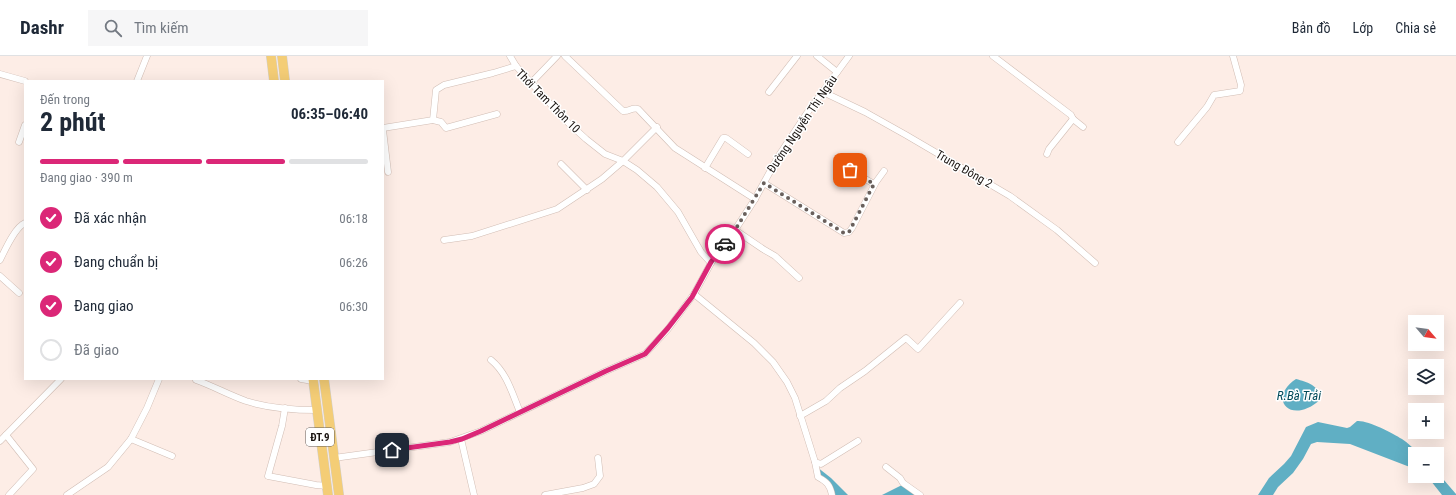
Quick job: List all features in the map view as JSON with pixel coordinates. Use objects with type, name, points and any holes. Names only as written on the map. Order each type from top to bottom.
[{"type":"main road","points":[[271,56],[274,80]]},
{"type":"main road","points":[[282,56],[285,80]]},
{"type":"main road","name":"ĐT.9","points":[[313,380],[328,490]]},
{"type":"main road","name":"ĐT.9","points":[[324,380],[339,495]]},
{"type":"street","points":[[137,80],[147,56]]},
{"type":"street","points":[[510,56],[516,66]]},
{"type":"street","points":[[531,83],[557,56]]},
{"type":"street","points":[[565,56],[623,111],[634,108],[638,109],[675,148],[755,199]]},
{"type":"street","points":[[769,92],[797,56]]},
{"type":"street","points":[[817,56],[837,72]]},
{"type":"street","name":"Đường Nguyễn Thị Ngâu","points":[[334,458],[450,442],[462,439],[645,354],[668,328],[694,294],[711,262],[735,230],[755,199],[778,157],[822,92],[849,56]]},
{"type":"street","points":[[993,56],[1063,108],[1071,115],[1073,119],[1083,126]]},
{"type":"street","points":[[1178,142],[1207,108],[1214,95],[1240,91],[1241,85],[1233,56]]},
{"type":"street","name":"Thới Tam Thôn 10","points":[[433,120],[436,90],[444,85],[516,66],[563,118],[586,139],[605,154],[623,161],[637,170],[657,187],[678,212],[701,252],[711,262]]},
{"type":"street","points":[[0,74],[24,81]]},
{"type":"street","name":"Trung Đông 2","points":[[822,92],[865,112],[1010,196],[1057,230],[1095,263]]},
{"type":"street","points":[[384,129],[433,120],[442,122],[446,128],[497,114]]},
{"type":"street","points":[[1047,154],[1049,149],[1073,119]]},
{"type":"street","points":[[19,142],[24,128]]},
{"type":"street","points":[[444,240],[472,236],[558,209],[602,179],[657,128]]},
{"type":"street","points":[[384,138],[388,172]]},
{"type":"street","points":[[705,168],[723,138],[726,138],[748,154]]},
{"type":"street","points":[[562,164],[587,190]]},
{"type":"street","points":[[850,170],[874,184]]},
{"type":"street","points":[[764,183],[844,233],[849,232],[852,228],[874,184],[884,171]]},
{"type":"street","points":[[0,260],[16,231],[24,224]]},
{"type":"street","points":[[735,230],[775,256],[799,278]]},
{"type":"street","points":[[0,276],[19,293]]},
{"type":"street","points":[[694,294],[754,343],[773,362],[795,398],[815,462],[818,477],[828,483],[832,495]]},
{"type":"street","points":[[800,416],[826,401],[840,388],[865,371],[906,338],[918,349],[960,304]]},
{"type":"street","points":[[491,360],[499,366],[508,381],[520,412]]},
{"type":"street","points":[[0,441],[60,380]]},
{"type":"street","points":[[67,495],[108,467],[132,439],[159,380]]},
{"type":"street","points":[[196,380],[246,401],[285,408],[317,410]]},
{"type":"street","points":[[285,408],[282,426],[268,476],[316,485],[328,490]]},
{"type":"street","points":[[6,435],[33,469],[9,495]]},
{"type":"street","points":[[132,439],[172,456]]},
{"type":"street","points":[[462,439],[474,495]]},
{"type":"street","points":[[815,462],[821,464],[858,441]]},
{"type":"street","points":[[545,495],[583,488],[594,484],[600,476],[598,458]]},
{"type":"street","points":[[886,467],[900,478],[903,483],[920,495]]},
{"type":"water","name":"R.Bà Trải","points":[[1296,379],[1312,385],[1318,391],[1320,400],[1309,407],[1300,410],[1292,410],[1286,406],[1283,401],[1283,394],[1287,386]]},
{"type":"water","name":"R.Bà Trải","points":[[1357,421],[1362,421],[1380,427],[1398,436],[1412,447],[1408,447],[1408,466],[1350,444],[1317,442],[1311,444],[1293,473],[1278,487],[1273,495],[1258,495],[1269,478],[1291,456],[1306,427],[1318,422],[1347,428]]},
{"type":"water","points":[[817,467],[831,478],[848,495],[835,495],[829,483],[819,476]]},
{"type":"water","points":[[1444,480],[1456,494],[1442,495],[1433,483],[1444,483]]},
{"type":"water","points":[[902,485],[917,495],[882,495]]},
{"type":"way so far","points":[[725,244],[764,183],[844,233],[849,232],[874,184],[850,170]]},
{"type":"route","points":[[392,450],[462,439],[645,354],[668,328],[692,297],[711,262],[725,244]]}]
